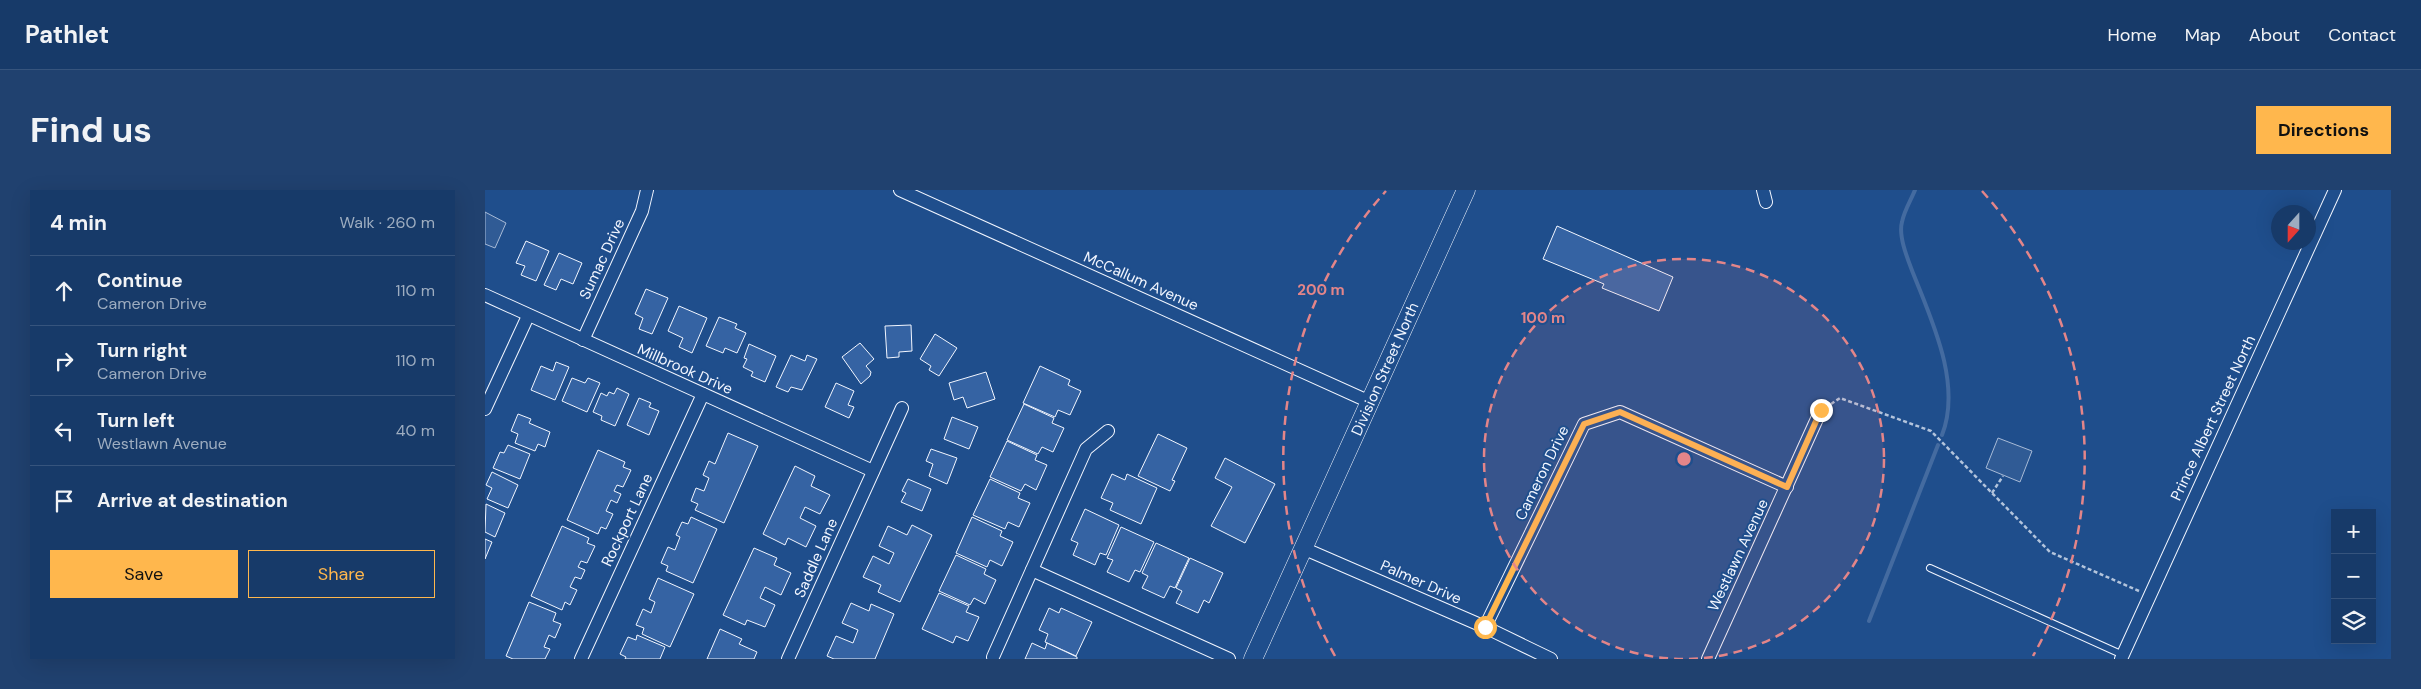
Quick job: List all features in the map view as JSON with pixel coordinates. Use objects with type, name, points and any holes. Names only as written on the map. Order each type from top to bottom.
[{"type":"main road","name":"Division Street North","points":[[1253,659],[1305,549],[1466,190]]},
{"type":"street","name":"Sumac Drive","points":[[583,340],[642,211],[647,190]]},
{"type":"street","name":"McCallum Avenue","points":[[899,190],[1370,402]]},
{"type":"street","name":"Prince Albert Street North","points":[[2122,657],[2335,190]]},
{"type":"street","name":"Millbrook Drive","points":[[485,295],[873,471]]},
{"type":"street","points":[[485,409],[528,316]]},
{"type":"street","name":"Rockport Lane","points":[[581,659],[703,394]]},
{"type":"street","name":"Saddle Lane","points":[[788,659],[902,408]]},
{"type":"street","name":"Westlawn Avenue","points":[[1708,659],[1821,410]]},
{"type":"street","name":"Cameron Drive","points":[[1485,627],[1584,424],[1620,412],[1787,487]]},
{"type":"street","points":[[993,657],[1086,449],[1108,431]]},
{"type":"street","name":"Palmer Drive","points":[[1305,549],[1485,627],[1551,659]]},
{"type":"street","points":[[1032,570],[1229,659]]},
{"type":"lane","points":[[1930,568],[2122,657]]},
{"type":"path","points":[[1821,410],[1840,398],[1931,431],[2051,552],[2149,596]]},
{"type":"path","points":[[1992,493],[2003,476]]},
{"type":"shaded area","points":[[485,212],[506,223],[495,248],[485,244]]},
{"type":"shaded area","points":[[1998,438],[2032,451],[2020,482],[1986,468]]},
{"type":"building","points":[[1557,226],[1673,277],[1659,311],[1602,288],[1604,284],[1543,259]]},
{"type":"building","points":[[526,241],[549,251],[536,281],[521,275],[525,266],[516,263]]},
{"type":"building","points":[[559,253],[582,263],[573,284],[561,279],[556,290],[544,285]]},
{"type":"building","points":[[646,289],[668,298],[652,334],[639,329],[643,318],[635,314]]},
{"type":"building","points":[[679,306],[707,318],[692,353],[679,347],[683,338],[668,331]]},
{"type":"building","points":[[719,317],[737,324],[735,328],[746,333],[737,353],[725,348],[723,353],[706,346]]},
{"type":"building","points":[[911,325],[912,351],[899,352],[899,357],[887,358],[885,326]]},
{"type":"building","points":[[935,334],[957,348],[939,376],[929,370],[931,366],[920,359]]},
{"type":"building","points":[[860,343],[874,359],[866,366],[871,372],[870,376],[861,384],[842,357]]},
{"type":"building","points":[[749,344],[776,356],[765,382],[751,376],[753,372],[743,367],[747,359],[744,358]]},
{"type":"building","points":[[791,355],[805,361],[807,355],[817,359],[802,390],[791,387],[788,392],[776,387]]},
{"type":"building","points":[[556,362],[569,367],[555,400],[531,390],[541,366],[553,371]]},
{"type":"building","points":[[1040,366],[1070,380],[1068,385],[1081,391],[1070,415],[1058,410],[1055,417],[1023,403]]},
{"type":"building","points":[[986,372],[995,399],[967,408],[963,397],[954,400],[949,383]]},
{"type":"building","points":[[572,378],[585,383],[588,378],[600,383],[587,412],[562,401]]},
{"type":"building","points":[[836,383],[854,391],[848,405],[854,407],[849,418],[825,407]]},
{"type":"building","points":[[617,388],[629,394],[615,426],[601,420],[602,416],[593,412],[601,393],[607,396],[609,392],[614,394]]},
{"type":"building","points":[[639,398],[651,403],[649,407],[659,411],[649,435],[627,425]]},
{"type":"building","points":[[1024,404],[1054,418],[1052,423],[1064,428],[1053,452],[1042,447],[1038,454],[1007,440]]},
{"type":"building","points":[[518,414],[531,419],[529,423],[550,432],[545,447],[538,444],[535,451],[515,443],[518,434],[511,431]]},
{"type":"building","points":[[952,417],[978,427],[969,449],[944,439]]},
{"type":"building","points":[[728,433],[758,446],[724,523],[695,510],[698,504],[691,501],[696,488],[704,491],[709,478],[703,475],[709,461],[715,464]]},
{"type":"building","points":[[1158,434],[1187,448],[1172,480],[1175,481],[1170,491],[1138,476]]},
{"type":"building","points":[[1007,441],[1037,455],[1035,460],[1047,465],[1036,490],[1025,484],[1021,491],[990,477]]},
{"type":"building","points":[[508,445],[530,454],[520,479],[493,468],[500,452],[504,453]]},
{"type":"building","points":[[931,449],[957,458],[947,484],[929,476],[933,464],[926,461]]},
{"type":"building","points":[[598,450],[625,462],[623,467],[631,470],[623,487],[617,485],[614,491],[621,494],[617,503],[611,500],[606,511],[613,514],[606,529],[601,527],[598,534],[567,520]]},
{"type":"building","points":[[1225,458],[1275,484],[1245,543],[1211,526],[1232,487],[1215,478]]},
{"type":"building","points":[[795,466],[815,476],[811,486],[830,495],[820,514],[805,507],[800,518],[816,526],[806,547],[788,538],[785,545],[763,534]]},
{"type":"building","points":[[492,472],[518,485],[508,508],[487,499],[492,488],[486,485]]},
{"type":"building","points":[[1112,474],[1125,480],[1127,474],[1157,488],[1141,524],[1110,510],[1113,503],[1101,498]]},
{"type":"building","points":[[908,479],[931,489],[922,511],[901,502],[906,493],[902,491]]},
{"type":"building","points":[[990,479],[1020,493],[1018,498],[1030,503],[1019,527],[1008,522],[1005,529],[973,515]]},
{"type":"building","points":[[486,504],[505,513],[495,537],[485,532]]},
{"type":"building","points":[[1085,509],[1119,525],[1106,555],[1100,553],[1095,565],[1073,555],[1078,543],[1071,540]]},
{"type":"building","points":[[691,517],[717,529],[693,583],[666,571],[668,566],[661,563],[668,547],[675,550],[680,537],[676,535],[682,522],[688,524]]},
{"type":"building","points":[[972,517],[1002,531],[1000,536],[1013,542],[1002,566],[990,560],[987,567],[956,553]]},
{"type":"building","points":[[912,525],[932,535],[900,602],[878,592],[881,585],[863,577],[873,556],[889,564],[894,553],[879,546],[888,526],[907,535]]},
{"type":"building","points":[[562,526],[589,538],[587,543],[595,546],[587,563],[581,561],[578,567],[585,570],[581,579],[575,577],[570,587],[577,590],[570,605],[565,602],[562,610],[531,596]]},
{"type":"building","points":[[1121,527],[1154,542],[1140,572],[1135,570],[1129,582],[1107,572],[1113,560],[1107,558]]},
{"type":"building","points":[[485,539],[492,542],[485,559]]},
{"type":"building","points":[[1156,543],[1189,558],[1175,588],[1170,586],[1164,598],[1142,588],[1148,576],[1142,573]]},
{"type":"building","points":[[754,548],[777,558],[774,565],[791,573],[781,595],[765,587],[760,598],[775,605],[765,627],[747,620],[745,625],[723,615]]},
{"type":"building","points":[[956,555],[986,569],[984,574],[996,580],[985,604],[974,598],[970,605],[939,591]]},
{"type":"building","points":[[1190,558],[1223,573],[1209,603],[1204,600],[1198,613],[1176,603],[1182,591],[1176,588]]},
{"type":"building","points":[[658,578],[694,594],[670,647],[642,634],[644,628],[636,625],[643,609],[651,613],[655,602],[649,599]]},
{"type":"building","points":[[939,593],[969,606],[966,612],[979,617],[968,641],[956,636],[953,643],[922,629]]},
{"type":"building","points":[[529,602],[556,613],[553,621],[561,624],[555,638],[549,635],[544,647],[550,649],[545,659],[513,659],[506,656]]},
{"type":"building","points":[[851,603],[869,611],[871,604],[894,614],[875,659],[834,659],[827,656],[836,636],[853,643],[858,630],[842,623]]},
{"type":"building","points":[[1049,608],[1059,613],[1061,608],[1092,622],[1076,656],[1045,642],[1048,634],[1039,630]]},
{"type":"building","points":[[720,629],[742,639],[739,644],[757,652],[754,659],[707,659]]},
{"type":"building","points":[[637,635],[665,647],[660,659],[625,659],[626,657],[620,654],[628,637],[636,640]]},
{"type":"building","points":[[1032,643],[1045,649],[1047,643],[1077,657],[1077,659],[1025,659]]},
{"type":"waterway","points":[[1915,190],[1903,218],[1901,234],[1904,248],[1936,332],[1947,374],[1949,395],[1942,435]]},
{"type":"waterway","points":[[1869,621],[1938,445]]},
{"type":"route","points":[[1485,627],[1584,424],[1620,412],[1787,487],[1821,410]]}]
